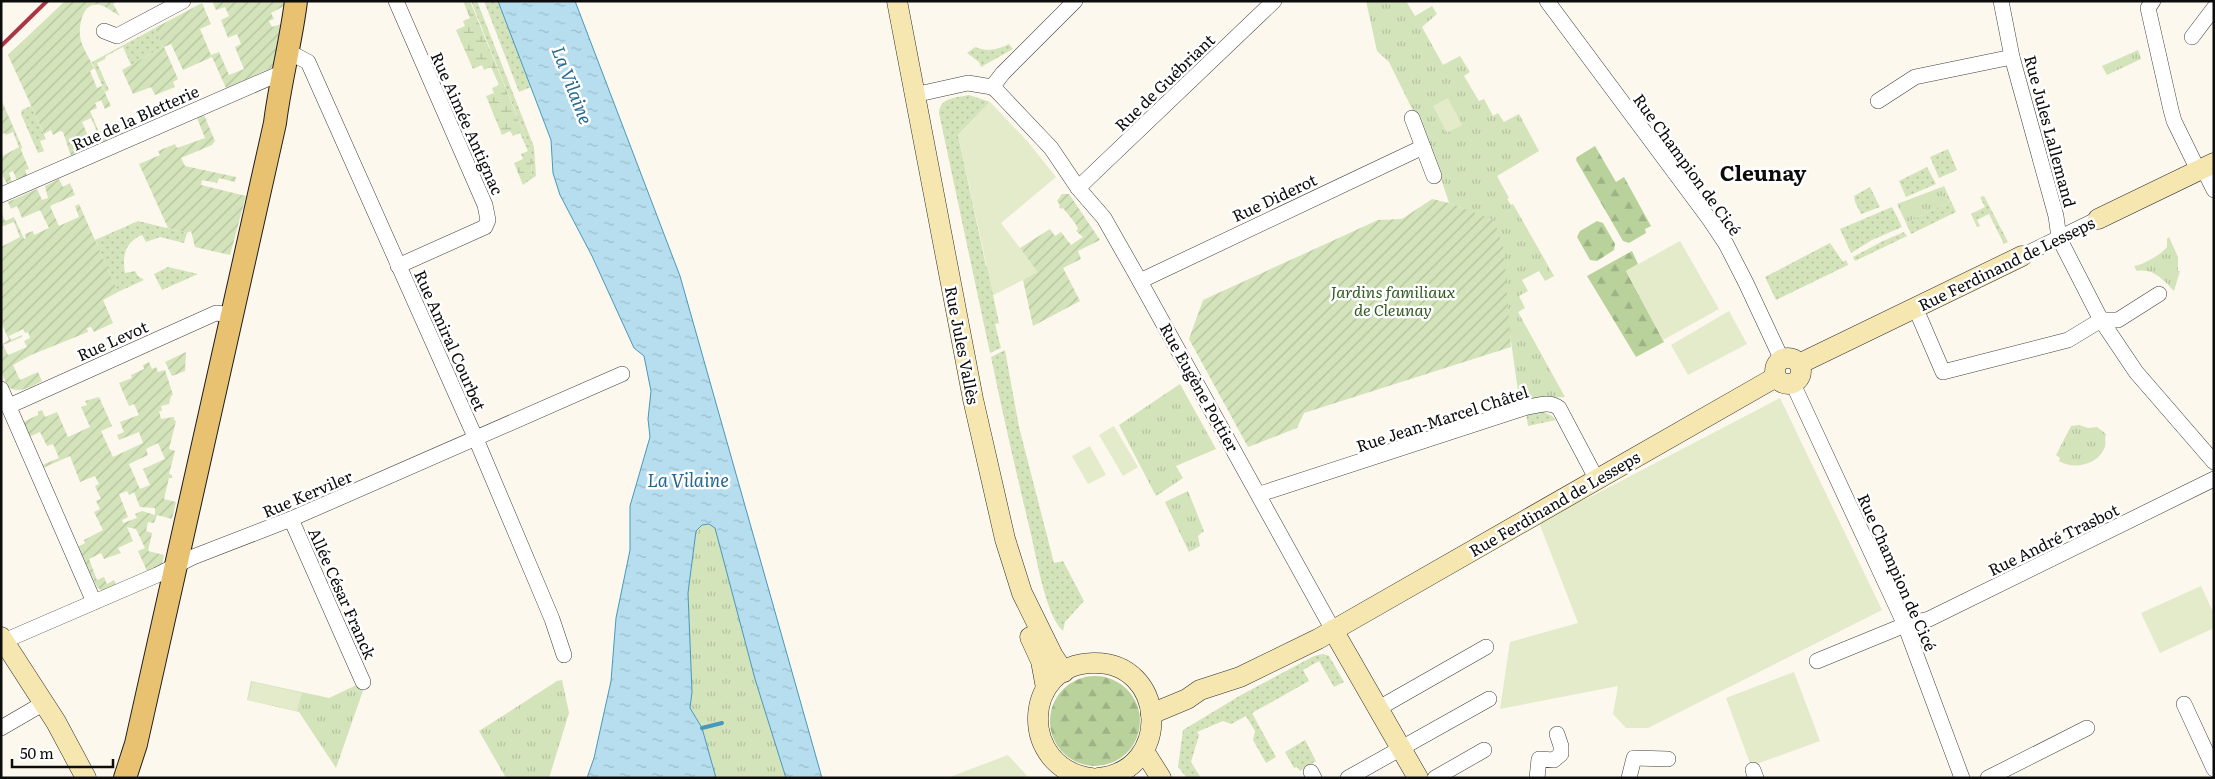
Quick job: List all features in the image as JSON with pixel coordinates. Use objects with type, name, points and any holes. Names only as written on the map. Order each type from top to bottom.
[{"type":"main road","points":[[290,60],[296,1]]},
{"type":"main road","points":[[125,778],[136,744],[275,123],[306,1]]},
{"type":"main road","name":"Rue Jules Vallès","points":[[897,1],[973,399],[1005,539],[1022,593],[1053,656],[1064,672]]},
{"type":"main road","name":"Rue Ferdinand de Lesseps","points":[[2098,219],[2205,167]]},
{"type":"main road","name":"Rue Ferdinand de Lesseps","points":[[1149,705],[1192,689],[1200,690],[1240,677],[1333,630],[1596,478],[1787,371],[2022,256]]},
{"type":"main road","name":"Rue Jules Vallès","points":[[1022,593],[1026,623],[1041,661],[1046,688]]},
{"type":"main road","name":"Rue Eugène Pottier","points":[[1333,630],[1418,778]]},
{"type":"main road","points":[[3,639],[44,703],[82,769],[94,778]]},
{"type":"main road","points":[[1091,778],[1070,773],[1060,766],[1044,748],[1037,722],[1038,708],[1046,688],[1074,666],[1091,662],[1114,666],[1134,678],[1149,705],[1152,730],[1144,751],[1124,776],[1098,778]]},
{"type":"main road","points":[[136,744],[137,778]]},
{"type":"main road","points":[[1144,751],[1162,778]]},
{"type":"street","points":[[104,31],[117,36],[183,1]]},
{"type":"street","name":"Rue Aimée Antignac","points":[[396,1],[487,213],[488,220],[485,226],[398,266]]},
{"type":"street","points":[[914,95],[968,83],[992,87],[1003,73],[1075,1]]},
{"type":"street","name":"Rue de Guébriant","points":[[1078,188],[1274,1]]},
{"type":"street","name":"Rue Champion de Cicé","points":[[1547,1],[1721,236],[1746,283],[1905,625],[1962,778]]},
{"type":"street","name":"Rue Jules Lallemand","points":[[2001,1],[2012,57],[2056,216],[2059,238],[2101,320],[2136,372],[2214,462]]},
{"type":"street","points":[[2154,1],[2148,8],[2174,121],[2205,167],[2214,190]]},
{"type":"street","points":[[2192,36],[2214,8]]},
{"type":"street","points":[[1878,101],[1915,78],[2012,57]]},
{"type":"street","name":"Rue de la Bletterie","points":[[1,195],[290,60]]},
{"type":"street","name":"Rue Amiral Courbet","points":[[290,60],[308,62],[476,438],[552,620],[564,655]]},
{"type":"street","name":"Rue Eugène Pottier","points":[[992,87],[1051,148],[1078,188],[1104,218],[1260,494],[1333,630]]},
{"type":"street","points":[[1412,118],[1434,176]]},
{"type":"street","name":"Rue Diderot","points":[[1140,281],[1423,147]]},
{"type":"street","name":"Rue Ferdinand de Lesseps","points":[[2022,256],[2098,219]]},
{"type":"street","points":[[1915,307],[1943,372],[2068,340],[2101,320],[2118,320],[2159,294]]},
{"type":"street","name":"Rue Levot","points":[[9,406],[216,313],[232,315]]},
{"type":"street","name":"Rue Kerviler","points":[[3,639],[94,602],[193,557],[291,519],[622,374]]},
{"type":"street","points":[[1,389],[94,602]]},
{"type":"street","name":"Rue Jean-Marcel Châtel","points":[[1260,494],[1524,408],[1547,404],[1554,404],[1559,408],[1596,478]]},
{"type":"street","name":"Rue André Trasbot","points":[[1817,661],[1905,625],[1929,619],[2214,479]]},
{"type":"street","name":"Allée César Franck","points":[[291,519],[364,682]]},
{"type":"street","points":[[1379,708],[1486,647]]},
{"type":"street","points":[[1348,778],[1489,699]]},
{"type":"street","points":[[1,728],[44,703]]},
{"type":"street","points":[[2184,704],[2214,769]]},
{"type":"street","points":[[1988,778],[2087,728]]},
{"type":"street","points":[[1537,778],[1538,759],[1554,760],[1561,754],[1561,746],[1556,734]]},
{"type":"street","points":[[1435,778],[1484,750]]},
{"type":"street","points":[[1629,778],[1634,758],[1668,759]]},
{"type":"green space","points":[[65,1],[118,1],[113,4],[120,16],[102,6],[90,6],[83,14],[81,20],[80,36],[94,68],[90,71],[97,88],[102,86],[111,106],[105,109],[101,100],[95,103],[97,108],[90,111],[99,132],[119,123],[123,134],[102,143],[91,118],[82,122],[88,136],[81,139],[85,151],[71,156],[63,132],[60,131],[53,135],[51,130],[44,134],[8,55]]},
{"type":"green space","points":[[212,1],[286,1],[286,5],[271,13],[274,19],[269,21],[272,27],[284,23],[276,61],[271,68],[226,88],[212,57],[183,70],[171,44],[164,47],[178,79],[173,82],[175,87],[155,95],[151,87],[133,94],[122,70],[163,47],[155,28],[202,3],[211,24],[200,29],[211,55],[219,52],[229,75],[244,69],[235,47],[241,44],[237,34],[228,38],[221,20],[229,16],[225,7],[216,10]]},
{"type":"green space","points":[[463,1],[470,1],[529,146],[532,159],[531,179],[523,185],[514,163],[523,159],[521,154],[528,151],[520,133],[513,136],[510,131],[502,135],[486,96],[494,93],[492,88],[499,85],[491,67],[484,70],[482,65],[473,69],[456,30],[465,26],[463,21],[470,18]]},
{"type":"green space","points":[[471,1],[477,1],[534,147],[536,176],[531,179],[532,159],[529,146]]},
{"type":"green space","points":[[484,1],[498,1],[531,87],[519,92]]},
{"type":"green space","points":[[1366,1],[1406,1],[1415,16],[1432,6],[1437,14],[1422,27],[1443,65],[1460,56],[1470,72],[1464,76],[1479,101],[1484,99],[1493,116],[1498,113],[1504,122],[1519,114],[1539,151],[1497,176],[1509,198],[1507,199],[1511,205],[1513,204],[1554,276],[1545,281],[1539,271],[1522,280],[1528,291],[1519,296],[1525,308],[1518,312],[1565,397],[1542,398],[1520,405],[1494,221],[1449,203],[1433,154],[1415,115],[1389,62],[1377,51]]},
{"type":"green space","points":[[155,28],[163,47],[131,65],[123,47],[97,63],[109,90],[105,92],[92,62]]},
{"type":"green space","points":[[1009,44],[1013,49],[981,67],[979,62],[967,53],[975,47],[992,50]]},
{"type":"green space","points":[[2138,50],[2141,59],[2107,75],[2102,66]]},
{"type":"green space","points":[[969,95],[990,102],[958,135],[986,266],[1038,272],[993,295],[999,323],[995,324],[1001,348],[990,353],[939,113],[942,104],[949,99]]},
{"type":"green space","points":[[1448,98],[1462,125],[1447,133],[1433,106]]},
{"type":"green space","points":[[1,99],[22,147],[21,150],[29,169],[25,170],[27,176],[17,180],[13,171],[9,173],[12,182],[7,184],[1,172],[1,157],[19,147],[13,132],[6,135],[5,133],[1,134]]},
{"type":"green space","points":[[990,102],[1028,142],[1056,177],[1001,223],[1038,272],[993,295],[958,135]]},
{"type":"green space","points":[[31,106],[46,139],[40,141],[44,151],[38,153],[21,114],[22,110]]},
{"type":"green space","points":[[204,115],[215,141],[212,145],[181,158],[185,166],[236,177],[235,182],[219,178],[217,183],[202,180],[201,185],[246,196],[230,255],[195,247],[191,231],[187,233],[168,228],[139,164],[160,155],[158,151],[175,144],[177,148],[205,138],[197,118]]},
{"type":"green space","points":[[1595,146],[1616,182],[1624,177],[1651,226],[1645,229],[1646,233],[1629,243],[1623,241],[1576,160],[1577,157]]},
{"type":"green space","points":[[1948,149],[1957,170],[1939,178],[1930,157]]},
{"type":"green space","points":[[1927,167],[1936,184],[1906,197],[1899,181]]},
{"type":"green space","points":[[59,179],[63,187],[70,183],[75,195],[50,206],[59,226],[79,217],[75,206],[79,204],[118,292],[103,300],[113,323],[94,332],[91,327],[87,328],[88,332],[31,355],[13,365],[20,380],[38,372],[42,381],[25,389],[17,390],[8,387],[1,372],[2,344],[9,340],[1,322],[1,247],[20,237],[14,222],[1,227],[1,211],[5,221],[14,217],[24,239],[26,238],[25,234],[33,231],[34,235],[49,228],[40,210],[22,218],[17,206],[11,209],[8,202],[37,189],[42,200],[48,198],[45,186]],"holes":[[[23,329],[25,333],[28,332],[30,338],[24,341],[27,347],[8,355],[3,345],[22,337],[22,335],[11,340],[9,336]]]},
{"type":"green space","points":[[1944,186],[1956,212],[1911,234],[1906,223],[1949,202],[1942,187]]},
{"type":"green space","points":[[1870,187],[1880,207],[1861,214],[1854,196]]},
{"type":"green space","points":[[1942,187],[1949,202],[1906,223],[1897,204]]},
{"type":"green space","points":[[1062,194],[1069,194],[1100,240],[1078,251],[1081,259],[1063,268],[1080,301],[1033,326],[1023,280],[1037,272],[1020,248],[1050,229],[1055,236],[1061,232],[1071,245],[1083,237],[1076,231],[1078,229],[1075,223],[1063,208],[1059,207],[1060,205],[1057,201]]},
{"type":"green space","points":[[1984,196],[2008,242],[2004,244],[1989,214],[1977,220],[1980,226],[1977,227],[1971,214],[1985,207],[1980,197]]},
{"type":"green space","name":"Jardins familiaux de Cleunay","points":[[1432,199],[1449,203],[1494,220],[1504,250],[1511,347],[1304,413],[1297,428],[1248,447],[1189,339],[1203,300],[1378,220],[1402,219]]},
{"type":"green space","points":[[1892,207],[1902,227],[1872,240],[1851,253],[1840,229]]},
{"type":"green space","points":[[138,221],[187,233],[184,243],[160,237],[146,242],[142,235],[136,238],[126,250],[124,261],[125,273],[135,271],[144,280],[118,292],[95,240]]},
{"type":"green space","points":[[1597,221],[1603,223],[1615,244],[1614,250],[1597,261],[1590,260],[1577,237],[1580,231]]},
{"type":"green space","points":[[1904,232],[1907,236],[1855,261],[1853,257]]},
{"type":"green space","points":[[2169,237],[2178,257],[2178,271],[2180,271],[2174,291],[2158,276],[2148,271],[2137,271],[2134,266],[2161,253],[2167,247],[2167,239]]},
{"type":"green space","points":[[1680,241],[1719,309],[1663,340],[1626,271]]},
{"type":"green space","points":[[1830,243],[1843,262],[1846,260],[1848,265],[1776,300],[1765,277]]},
{"type":"green space","points":[[1632,251],[1638,264],[1626,271],[1664,342],[1636,357],[1587,276]]},
{"type":"green space","points":[[168,267],[198,274],[162,290],[154,274]]},
{"type":"green space","points":[[1729,311],[1747,344],[1688,375],[1671,345]]},
{"type":"green space","points":[[1005,350],[1019,427],[1054,563],[1063,561],[1084,601],[1065,622],[1063,631],[1051,612],[1042,584],[991,357]]},
{"type":"green space","points":[[186,352],[185,371],[172,376],[165,362]]},
{"type":"green space","points":[[149,362],[152,369],[156,367],[158,372],[165,370],[173,395],[169,404],[161,406],[162,411],[159,411],[161,419],[174,417],[176,421],[169,449],[175,451],[169,474],[172,475],[172,478],[169,478],[164,499],[176,502],[172,519],[157,515],[154,523],[148,522],[146,531],[152,533],[148,551],[164,555],[162,564],[147,571],[138,551],[145,548],[136,529],[127,527],[133,541],[118,548],[121,553],[104,559],[101,553],[89,559],[97,580],[104,577],[107,584],[114,580],[116,584],[102,591],[97,587],[78,547],[85,543],[84,540],[103,530],[94,512],[100,509],[96,501],[101,499],[95,486],[99,484],[95,476],[80,482],[70,456],[43,468],[42,465],[59,458],[53,444],[47,446],[40,432],[29,437],[23,422],[38,415],[38,412],[42,410],[45,417],[57,412],[68,437],[90,427],[81,407],[87,405],[85,401],[99,397],[112,426],[101,431],[113,457],[143,443],[139,432],[119,440],[117,435],[124,432],[120,422],[139,415],[134,404],[129,406],[119,383],[132,378],[131,375],[144,369],[143,365]],"holes":[[[158,443],[165,459],[143,469],[150,485],[140,489],[129,464],[148,455],[146,449]],[[127,491],[129,495],[134,492],[140,507],[155,508],[155,515],[142,511],[135,514],[137,518],[123,523],[122,520],[128,517],[119,494]]]},
{"type":"green space","points":[[1180,384],[1216,449],[1176,466],[1183,478],[1156,496],[1119,425]]},
{"type":"green space","points":[[1780,398],[1882,610],[1648,728],[1626,728],[1613,714],[1618,686],[1500,709],[1510,642],[1578,623],[1538,520],[1594,495]]},
{"type":"green space","points":[[1542,411],[1556,420],[1528,426],[1526,413]]},
{"type":"green space","points":[[2079,425],[2088,428],[2097,427],[2106,434],[2105,447],[2096,459],[2090,462],[2078,465],[2065,464],[2059,461],[2060,458],[2056,455],[2071,426]]},
{"type":"green space","points":[[1114,426],[1138,467],[1123,476],[1099,435]]},
{"type":"green space","points":[[1090,446],[1106,475],[1088,484],[1072,456]]},
{"type":"green space","points":[[1188,491],[1204,531],[1198,536],[1200,546],[1189,552],[1165,502]]},
{"type":"green space","points":[[709,524],[715,528],[755,679],[786,778],[716,778],[702,728],[690,708],[692,692],[688,593],[696,531],[702,525]]},
{"type":"green space","points":[[2201,586],[2214,614],[2214,628],[2160,653],[2141,613]]},
{"type":"green space","points":[[1323,654],[1329,656],[1344,682],[1334,687],[1319,661],[1303,670],[1309,681],[1252,713],[1276,757],[1266,763],[1253,740],[1255,731],[1246,716],[1231,724],[1223,721],[1197,732],[1199,735],[1191,762],[1201,778],[1187,778],[1178,767],[1183,730],[1241,695],[1314,656]]},
{"type":"green space","points":[[1794,672],[1820,741],[1751,766],[1726,698]]},
{"type":"green space","points":[[1095,676],[1112,680],[1127,689],[1136,704],[1140,721],[1136,738],[1127,753],[1112,762],[1095,766],[1078,762],[1063,753],[1054,738],[1050,721],[1054,704],[1063,689],[1078,680]]},
{"type":"green space","points":[[562,680],[569,713],[549,778],[506,778],[479,731],[557,681]]},
{"type":"green space","points":[[251,681],[329,698],[363,682],[365,685],[336,768],[299,712],[247,700]]},
{"type":"green space","points":[[252,682],[302,693],[297,711],[248,700]]},
{"type":"green space","points":[[1305,740],[1316,761],[1300,771],[1297,767],[1294,768],[1285,752]]},
{"type":"green space","points":[[1008,755],[1029,778],[947,778]]},
{"type":"water","name":"La Vilaine","points":[[498,1],[575,1],[680,276],[822,778],[786,778],[755,679],[715,528],[709,524],[702,525],[696,531],[688,593],[692,692],[690,708],[702,728],[716,778],[587,778],[594,758],[611,681],[616,618],[630,550],[630,506],[650,437],[648,419],[651,391],[644,356],[634,348],[592,256],[560,195],[553,173],[551,140]]},
{"type":"waterway","points":[[702,728],[722,723]]},
{"type":"railway","points":[[1,46],[47,1]]},
{"type":"district","name":"Cleunay","points":[[1763,171]]}]
